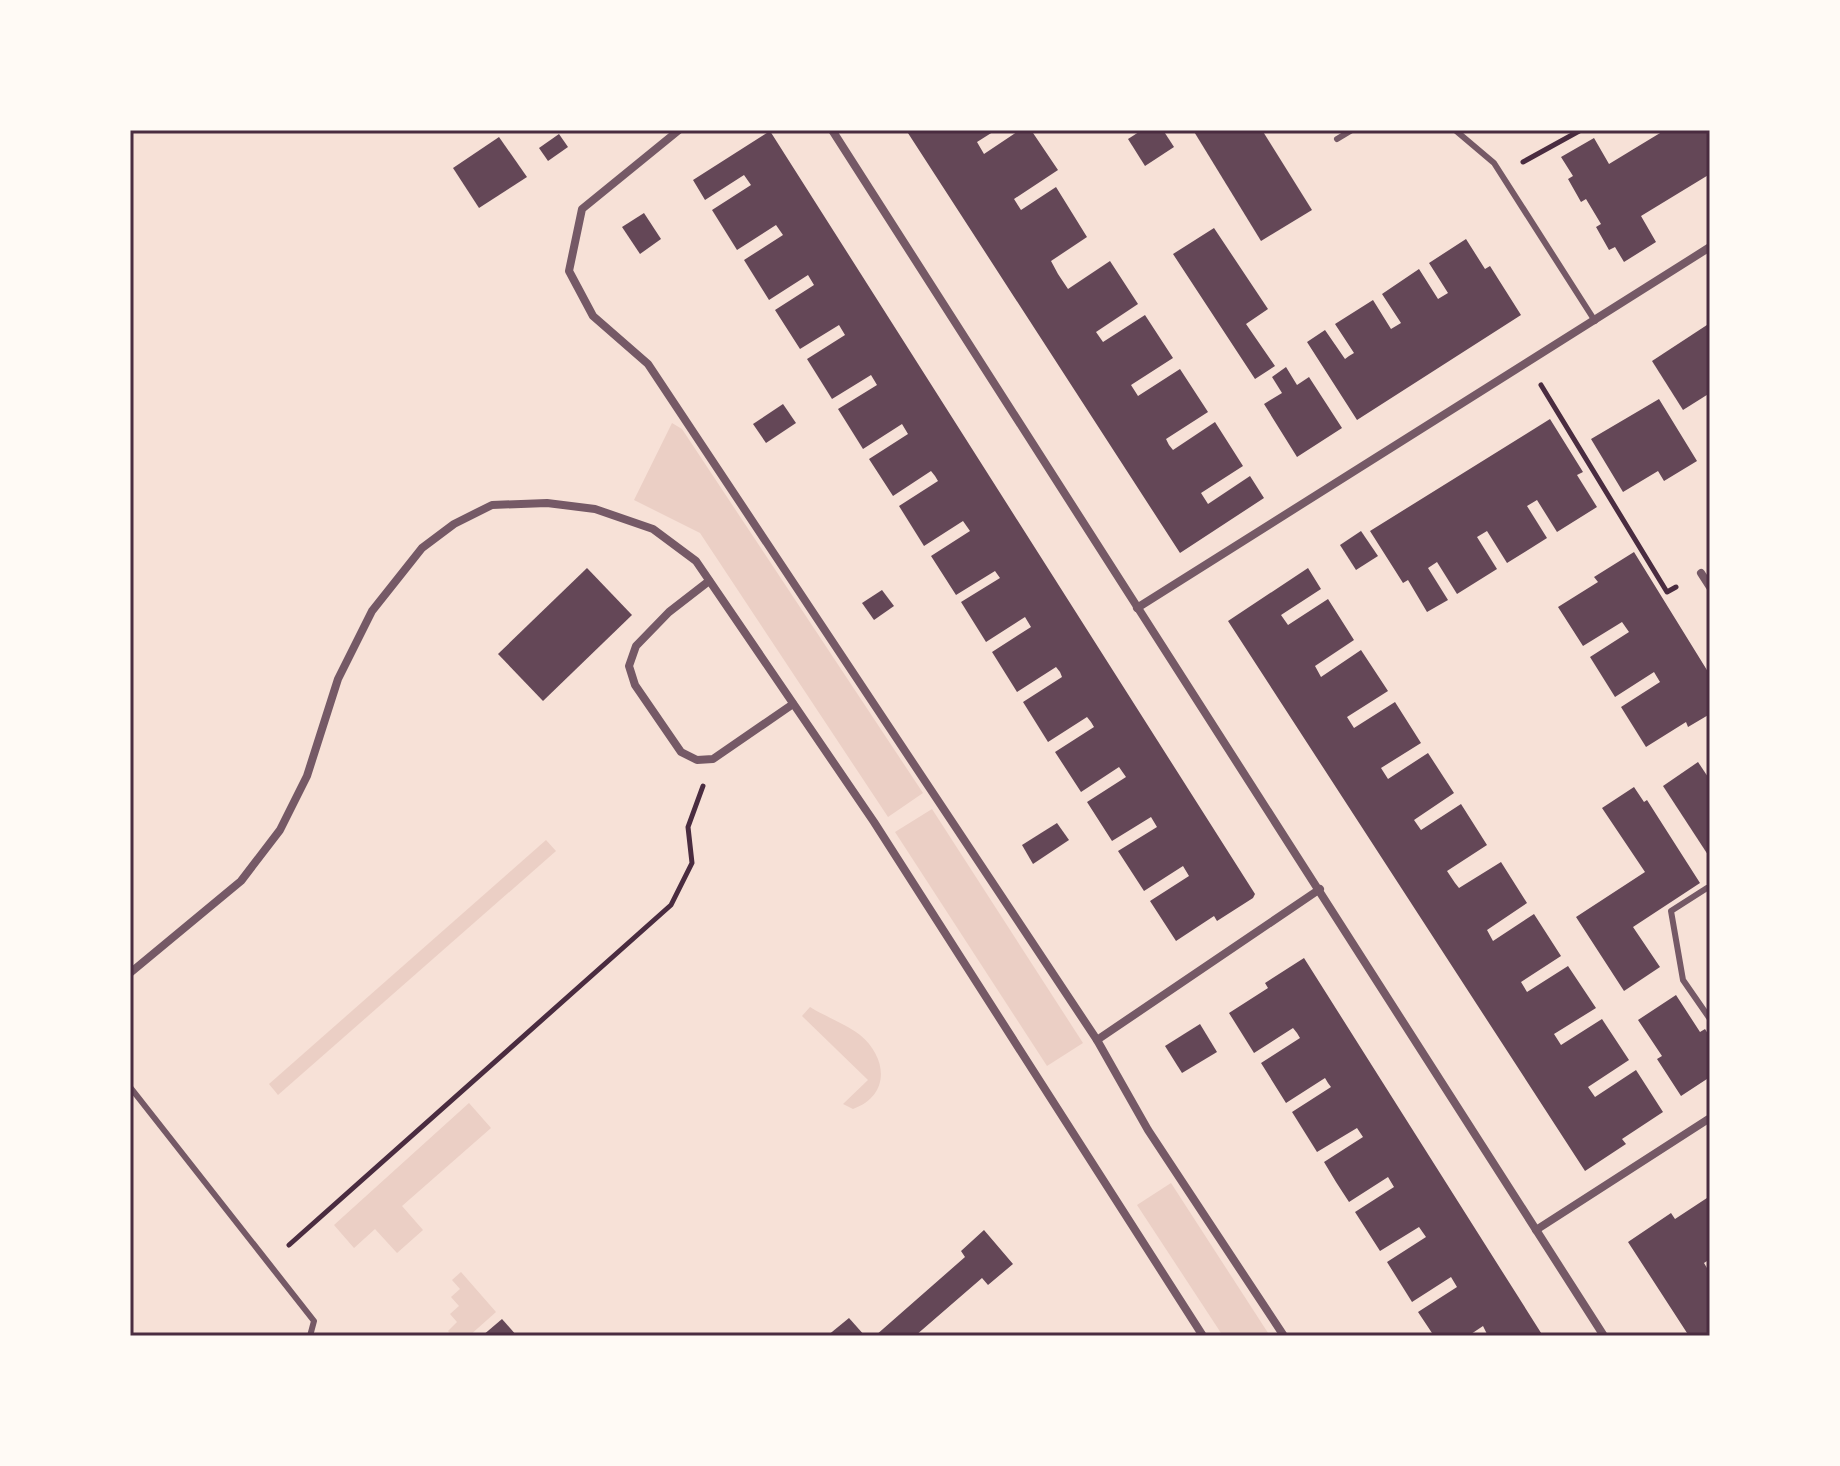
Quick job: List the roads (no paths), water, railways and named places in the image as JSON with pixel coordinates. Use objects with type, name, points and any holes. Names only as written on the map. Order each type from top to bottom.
[{"type":"street","points":[[679,130],[582,209],[569,271],[593,316],[648,364],[1097,1040],[1148,1130],[1284,1336]]},
{"type":"street","points":[[832,130],[1604,1336]]},
{"type":"street","points":[[1137,608],[1710,247]]},
{"type":"street","points":[[130,973],[241,881],[280,830],[307,776],[338,679],[372,611],[422,548],[454,524],[492,505],[547,503],[595,509],[653,529],[696,561],[874,822],[1203,1336]]},
{"type":"street","points":[[1701,573],[1710,587]]},
{"type":"street","points":[[709,581],[669,612],[636,646],[629,666],[635,685],[681,752],[697,760],[713,759],[793,704]]},
{"type":"street","points":[[1097,1040],[1320,889]]},
{"type":"street","points":[[1536,1230],[1710,1118]]},
{"type":"lane","points":[[1337,139],[1352,130]]},
{"type":"lane","points":[[1455,130],[1494,163],[1595,321]]},
{"type":"lane","points":[[1707,888],[1671,911],[1683,980],[1710,1019]]},
{"type":"lane","points":[[130,1087],[314,1321],[310,1336]]}]
